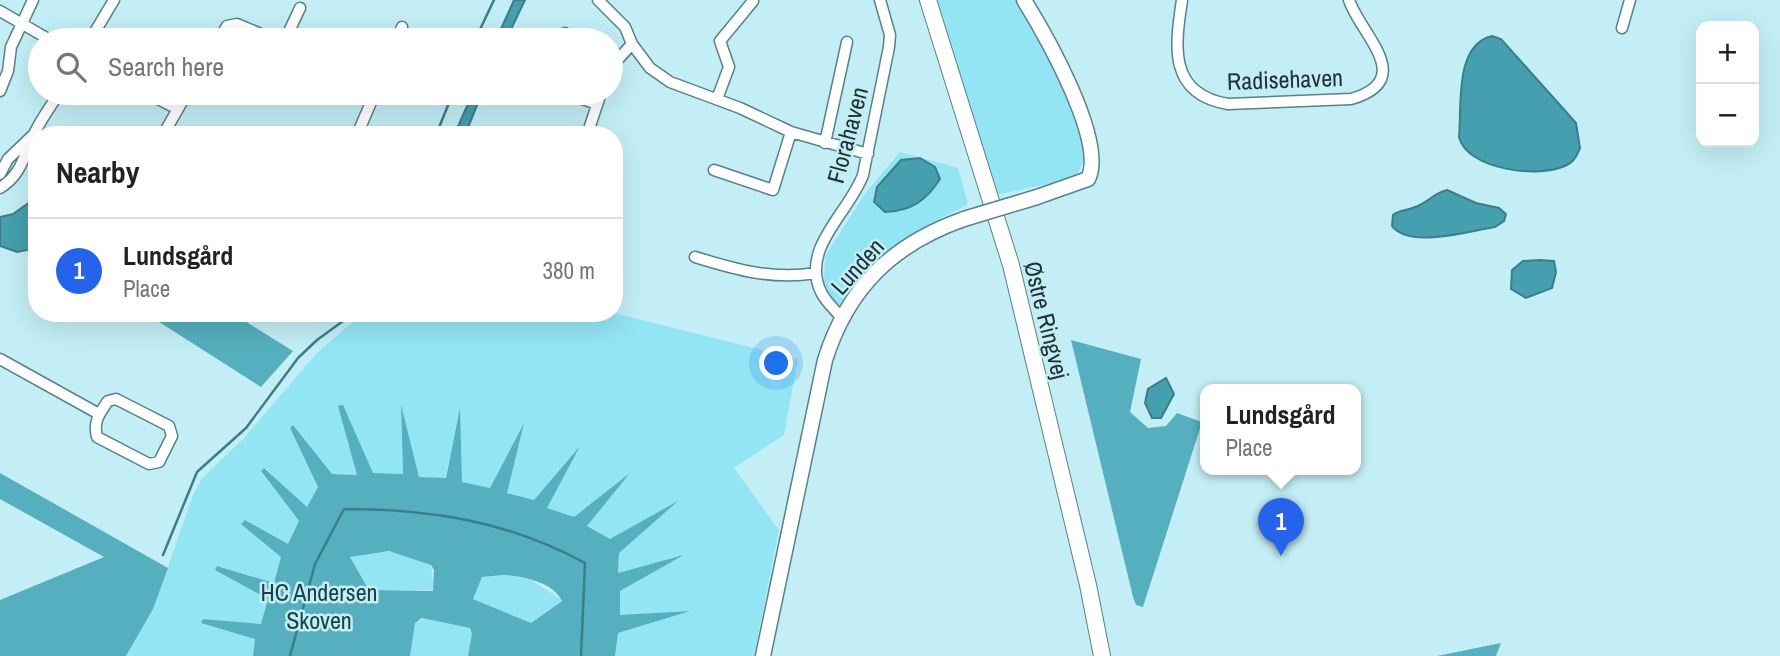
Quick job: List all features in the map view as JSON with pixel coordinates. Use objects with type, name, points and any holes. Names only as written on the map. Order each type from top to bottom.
[{"type":"main road","name":"Østre Ringvej","points":[[928,0],[1011,265],[1088,585],[1102,656]]},
{"type":"street","points":[[97,28],[114,0]]},
{"type":"street","points":[[598,0],[625,27],[632,44],[650,68],[670,82],[791,132],[868,154]]},
{"type":"street","name":"Florahaven","points":[[816,273],[817,255],[825,236],[857,191],[868,154],[889,47],[890,34],[880,0]]},
{"type":"street","name":"Lunden","points":[[763,656],[825,360],[842,318],[863,286],[888,259],[930,231],[1088,179],[1094,161],[1068,80],[1024,0]]},
{"type":"street","name":"Radisehaven","points":[[1182,0],[1176,46],[1182,73],[1196,91],[1217,102],[1228,104],[1351,99],[1368,93],[1381,75],[1381,53],[1354,15],[1349,0]]},
{"type":"street","points":[[1622,28],[1630,0]]},
{"type":"street","points":[[718,100],[729,67],[720,41],[753,1]]},
{"type":"street","points":[[0,91],[8,71],[11,47],[35,2]]},
{"type":"street","points":[[291,28],[300,8]]},
{"type":"street","points":[[0,11],[29,28]]},
{"type":"street","points":[[825,143],[847,42]]},
{"type":"street","points":[[623,54],[632,44]]},
{"type":"street","points":[[0,54],[11,47]]},
{"type":"street","points":[[39,126],[52,105]]},
{"type":"street","points":[[170,105],[178,109]]},
{"type":"street","points":[[168,126],[180,105]]},
{"type":"street","points":[[362,126],[370,105]]},
{"type":"street","points":[[590,126],[597,105]]},
{"type":"street","points":[[714,170],[773,190],[791,132]]},
{"type":"street","points":[[0,174],[8,159],[28,140]]},
{"type":"street","points":[[0,188],[16,174],[28,153]]},
{"type":"street","points":[[695,257],[745,274],[776,276],[816,273],[821,293],[842,318]]},
{"type":"street","points":[[0,359],[99,414]]},
{"type":"street","points":[[116,399],[169,426],[172,436],[159,462],[149,464],[97,437],[94,425],[99,414],[108,401],[116,399]]},
{"type":"shaded area","points":[[514,0],[525,0],[512,28],[501,28]]},
{"type":"shaded area","points":[[936,0],[1016,0],[1053,56],[1086,155],[1076,178],[996,195]]},
{"type":"shaded area","points":[[1492,36],[1501,39],[1576,123],[1580,148],[1569,164],[1540,171],[1506,169],[1475,157],[1465,148],[1459,137],[1462,78],[1471,51]]},
{"type":"shaded area","points":[[468,105],[477,105],[469,126],[458,126]]},
{"type":"shaded area","points":[[900,152],[958,168],[968,204],[929,225],[883,257],[840,305],[831,299],[824,282],[825,256],[867,191]],"holes":[[[921,158],[926,198],[899,212],[877,187],[901,160]]]},
{"type":"shaded area","points":[[920,158],[935,167],[940,179],[917,203],[903,210],[885,212],[874,202],[877,187],[901,160]]},
{"type":"shaded area","points":[[1447,190],[1476,203],[1499,208],[1506,214],[1504,221],[1495,227],[1440,237],[1412,236],[1400,233],[1392,226],[1393,215],[1396,213],[1419,205]]},
{"type":"shaded area","points":[[28,203],[28,250],[17,252],[0,246],[0,217],[13,214]]},
{"type":"shaded area","points":[[1523,261],[1554,261],[1556,272],[1552,288],[1526,298],[1511,289],[1512,270]]},
{"type":"shaded area","points":[[623,315],[798,359],[784,435],[734,468],[779,530],[754,656],[615,656],[618,633],[685,611],[620,616],[620,591],[681,557],[618,573],[619,553],[674,504],[610,539],[587,526],[627,476],[574,517],[547,508],[577,449],[534,500],[506,493],[522,426],[490,488],[461,482],[460,412],[445,479],[419,477],[401,410],[403,474],[373,473],[338,406],[358,475],[332,474],[293,426],[290,428],[318,487],[307,508],[265,468],[261,472],[299,521],[288,544],[245,520],[282,557],[274,583],[218,566],[215,570],[268,599],[261,624],[204,619],[202,623],[256,639],[253,656],[126,656],[153,609],[193,495],[202,478],[243,439],[316,354],[353,322],[623,322]]},
{"type":"shaded area","points":[[1166,378],[1174,394],[1161,418],[1152,418],[1145,403],[1148,389]]},
{"type":"shaded area","points":[[370,551],[399,552],[431,565],[434,590],[369,590],[350,557]]},
{"type":"shaded area","points":[[503,575],[528,578],[562,600],[531,623],[473,599],[482,577]]},
{"type":"shaded area","points":[[425,618],[470,628],[472,634],[468,656],[410,656],[415,623]]},
{"type":"green space","points":[[159,322],[246,322],[293,351],[261,387]]},
{"type":"green space","points":[[1071,340],[1141,359],[1130,412],[1148,428],[1166,426],[1177,413],[1200,421],[1143,607],[1136,605]]},
{"type":"green space","name":"HC Andersen Skoven","points":[[343,405],[373,473],[403,474],[401,405],[419,477],[446,478],[460,408],[462,482],[490,488],[524,423],[507,493],[534,500],[580,446],[547,508],[574,517],[630,473],[587,526],[610,539],[678,501],[619,553],[618,573],[684,555],[620,591],[620,615],[690,611],[618,633],[615,656],[468,656],[472,634],[470,628],[422,618],[415,623],[410,656],[253,656],[255,639],[201,623],[203,619],[261,624],[268,599],[215,570],[217,566],[274,583],[281,557],[241,524],[245,520],[288,544],[299,521],[261,471],[264,468],[307,507],[318,487],[290,428],[293,425],[332,474],[357,475],[338,406]],"holes":[[[389,551],[431,565],[434,570],[433,591],[369,590],[350,557]],[[503,575],[544,585],[558,594],[562,601],[531,623],[473,599],[482,577]]]},
{"type":"green space","points":[[0,473],[168,568],[153,609],[126,656],[0,656],[0,600],[104,557],[0,499]]},
{"type":"green space","points":[[1501,643],[1496,656],[1437,656]]},
{"type":"waterway","points":[[481,28],[494,0]]},
{"type":"waterway","points":[[440,126],[448,105]]},
{"type":"waterway","points":[[163,555],[197,472],[246,428],[298,358],[342,322]]},
{"type":"waterway","points":[[290,656],[315,564],[344,509],[407,512],[468,520],[527,537],[585,563],[581,656]]},
{"type":"place","name":"Lundsgård","points":[[1281,556]]}]
